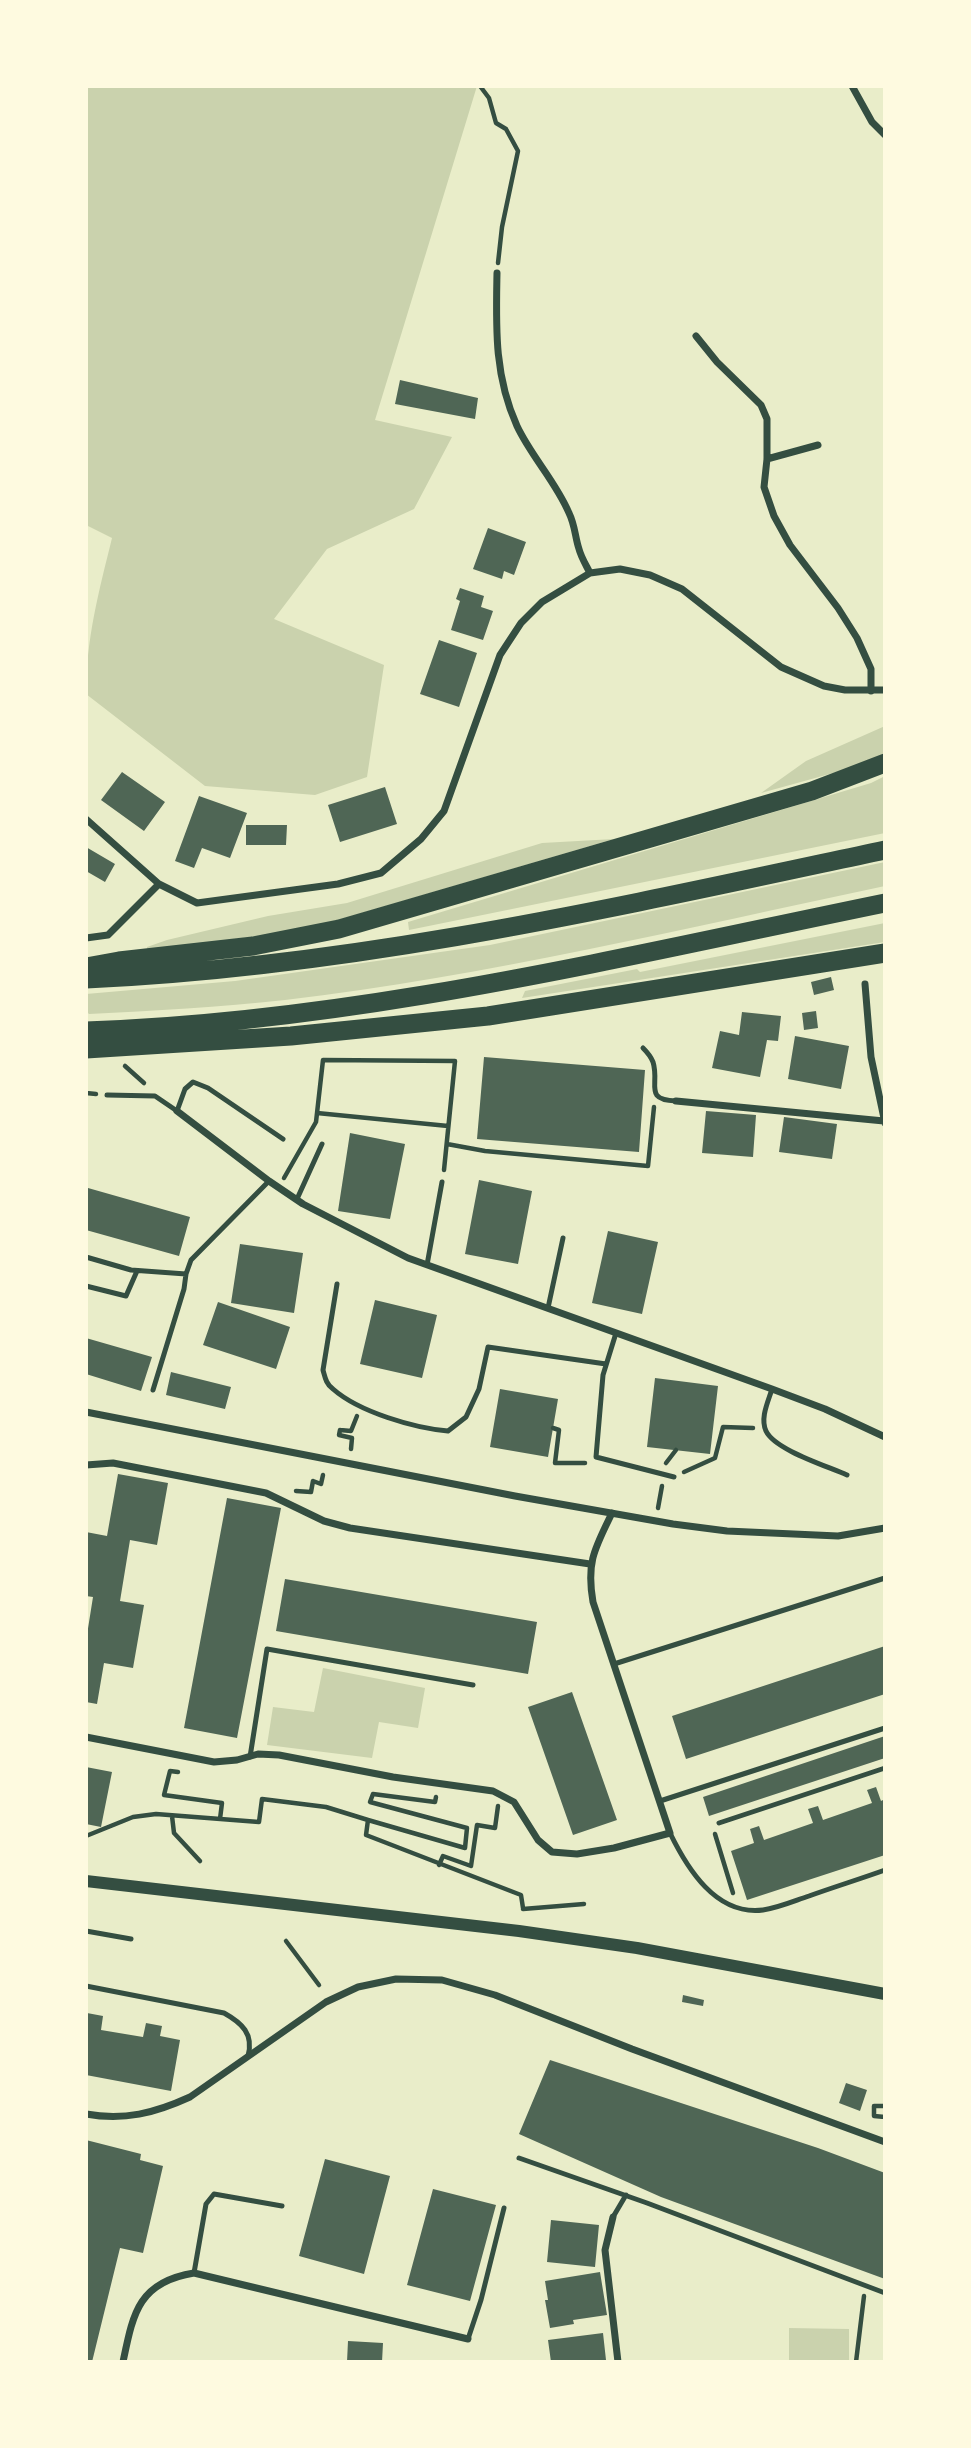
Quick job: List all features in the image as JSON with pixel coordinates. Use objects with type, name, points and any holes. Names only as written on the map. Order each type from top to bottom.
[{"type":"highway","points":[[86,967],[253,946],[340,929],[812,791],[885,764]]},
{"type":"highway","points":[[86,979],[269,965],[420,943],[540,922],[885,850]]},
{"type":"highway","points":[[93,1031],[234,1021],[398,999],[580,966],[885,903]]},
{"type":"highway","points":[[86,1049],[123,1055],[488,1016],[885,953]]},
{"type":"highway","points":[[86,962],[119,961]]},
{"type":"street","points":[[852,86],[872,122],[885,135]]},
{"type":"street","points":[[497,273],[496,336],[503,389],[517,426],[569,512],[579,548],[590,573]]},
{"type":"street","points":[[696,336],[717,362],[761,405],[766,419],[767,459],[764,487],[774,516],[790,545],[838,608],[857,638],[871,669],[871,691]]},
{"type":"street","points":[[767,459],[818,445]]},
{"type":"street","points":[[86,819],[159,884],[197,903],[338,884],[382,873],[421,839],[444,811],[500,655],[521,623],[542,602],[590,573],[620,569],[650,575],[682,589],[781,667],[824,686],[845,690],[885,690]]},
{"type":"street","points":[[86,938],[108,935],[159,884]]},
{"type":"street","points":[[676,1101],[884,1122],[871,1057],[865,984]]},
{"type":"street","points":[[177,1111],[279,1188],[371,1240],[427,1265],[825,1409],[885,1437]]},
{"type":"street","points":[[86,1412],[515,1496],[727,1531],[838,1536],[885,1528]]},
{"type":"street","points":[[86,1465],[113,1463],[266,1493],[324,1521],[350,1528],[590,1564]]},
{"type":"street","points":[[86,1737],[214,1762],[237,1760],[258,1754],[279,1755],[438,1784],[493,1791],[514,1802],[538,1840],[552,1852],[577,1854],[602,1850],[670,1833],[593,1602],[590,1564],[612,1513]]},
{"type":"street","points":[[86,1881],[637,1948],[885,1994]]},
{"type":"street","points":[[86,2114],[118,2117],[151,2113],[190,2097],[327,2002],[358,1987],[396,1979],[442,1980],[495,1995],[632,2049],[885,2142]]},
{"type":"street","points":[[612,2217],[605,2250],[618,2362]]},
{"type":"street","points":[[123,2362],[136,2310],[143,2298],[162,2282],[194,2273],[468,2340]]},
{"type":"lane","points":[[643,1048],[652,1059],[657,1097],[663,1101],[676,1101]]},
{"type":"lane","points":[[107,1095],[155,1096],[177,1111],[185,1089],[194,1082],[208,1088],[283,1139]]},
{"type":"lane","points":[[297,1199],[323,1144]]},
{"type":"lane","points":[[153,1390],[191,1260],[269,1181]]},
{"type":"lane","points":[[427,1265],[442,1182]]},
{"type":"lane","points":[[548,1308],[564,1238]]},
{"type":"lane","points":[[86,1257],[137,1271],[186,1274]]},
{"type":"lane","points":[[86,1286],[126,1296],[137,1271]]},
{"type":"lane","points":[[337,1284],[323,1370],[326,1381],[332,1389],[361,1407],[428,1430],[448,1431],[466,1417],[479,1389],[488,1347],[606,1364]]},
{"type":"lane","points":[[616,1333],[603,1375],[596,1457],[674,1477]]},
{"type":"lane","points":[[772,1389],[764,1420],[766,1432],[776,1444],[847,1475]]},
{"type":"lane","points":[[614,1664],[885,1578]]},
{"type":"lane","points":[[250,1756],[267,1649],[474,1685]]},
{"type":"lane","points":[[660,1801],[885,1728]]},
{"type":"lane","points":[[719,1823],[885,1768]]},
{"type":"lane","points":[[670,1833],[682,1859],[705,1888],[737,1907],[762,1910],[885,1870]]},
{"type":"lane","points":[[86,1931],[131,1939]]},
{"type":"lane","points":[[86,1986],[224,2012],[240,2023],[249,2035],[251,2045],[247,2058]]},
{"type":"lane","points":[[519,2158],[626,2195],[885,2293]]},
{"type":"lane","points":[[194,2273],[206,2204],[210,2196],[214,2194],[282,2206]]},
{"type":"lane","points":[[612,2217],[626,2195]]},
{"type":"lane","points":[[468,2340],[478,2312],[504,2208]]},
{"type":"path","points":[[480,86],[489,98],[496,123],[506,129],[518,151],[502,227],[497,273]]},
{"type":"path","points":[[123,1055],[136,1076]]},
{"type":"path","points":[[279,1188],[316,1122],[323,1060],[455,1061],[444,1168]]},
{"type":"path","points":[[447,1144],[485,1151],[649,1166],[657,1097]]},
{"type":"path","points":[[317,1113],[448,1126]]},
{"type":"path","points":[[351,1449],[352,1438],[339,1435],[340,1430],[351,1431],[361,1407]]},
{"type":"path","points":[[674,1477],[715,1458],[723,1427],[744,1427]]},
{"type":"path","points":[[553,1428],[559,1430],[555,1462],[567,1462]]},
{"type":"path","points":[[666,1463],[676,1450]]},
{"type":"path","points":[[302,1490],[311,1492],[313,1481],[321,1484],[323,1475]]},
{"type":"path","points":[[658,1509],[661,1494]]},
{"type":"path","points":[[183,1773],[170,1771],[164,1795],[222,1803],[220,1819]]},
{"type":"path","points":[[438,1784],[435,1802],[373,1794],[370,1802],[467,1828],[466,1845]]},
{"type":"path","points":[[86,1836],[132,1817],[156,1814],[259,1822],[262,1799],[326,1807],[465,1848],[466,1845],[474,1846]]},
{"type":"path","points":[[172,1816],[174,1833],[200,1861]]},
{"type":"path","points":[[368,1820],[366,1835],[522,1895],[523,1911],[584,1904]]},
{"type":"path","points":[[439,1865],[443,1856],[471,1866],[477,1825],[495,1828],[495,1821]]},
{"type":"path","points":[[719,1823],[712,1825],[737,1907]]},
{"type":"path","points":[[286,1941],[319,1985]]},
{"type":"path","points":[[885,2106],[874,2106],[873,2116],[885,2117]]},
{"type":"path","points":[[856,2362],[865,2285]]},
{"type":"green space","points":[[86,86],[477,86],[375,420],[452,437],[414,509],[327,549],[274,619],[384,665],[367,777],[315,795],[205,786],[86,694],[91,634],[112,538],[86,525]]},
{"type":"green space","points":[[885,726],[885,753],[855,767],[761,793],[806,761]]},
{"type":"green space","points":[[885,776],[885,833],[409,930],[408,922],[871,783]]},
{"type":"green space","points":[[614,839],[338,920],[287,932],[147,951],[147,947],[167,940],[268,916],[347,903],[542,843]]},
{"type":"green space","points":[[885,862],[885,886],[436,978],[285,1000],[212,1007],[89,1014],[86,1011],[86,994],[235,981],[490,945]]},
{"type":"green space","points":[[885,923],[885,942],[522,998],[525,991],[637,969],[640,972]]},
{"type":"green space","points":[[323,1668],[425,1688],[418,1728],[379,1722],[372,1758],[267,1745],[273,1707],[314,1712]]},
{"type":"green space","points":[[789,2328],[849,2329],[849,2362],[789,2362]]},
{"type":"building","points":[[400,380],[478,398],[475,419],[395,404]]},
{"type":"building","points":[[488,528],[526,542],[514,575],[504,571],[502,579],[473,569]]},
{"type":"building","points":[[460,588],[484,596],[481,607],[493,611],[483,640],[451,630],[460,601],[456,599]]},
{"type":"building","points":[[439,640],[477,653],[459,707],[420,694]]},
{"type":"building","points":[[122,772],[165,802],[144,831],[101,800]]},
{"type":"building","points":[[385,787],[397,824],[340,842],[328,805]]},
{"type":"building","points":[[199,796],[247,813],[230,858],[202,848],[194,868],[175,861]]},
{"type":"building","points":[[246,825],[287,825],[286,845],[246,845]]},
{"type":"building","points":[[86,847],[115,864],[105,882],[86,871]]},
{"type":"building","points":[[831,977],[834,990],[814,995],[811,982]]},
{"type":"building","points":[[816,1011],[818,1028],[804,1030],[802,1013]]},
{"type":"building","points":[[742,1012],[781,1016],[778,1041],[767,1040],[760,1077],[712,1068],[720,1031],[739,1035]]},
{"type":"building","points":[[795,1036],[849,1046],[841,1089],[788,1079]]},
{"type":"building","points":[[484,1057],[645,1070],[639,1152],[477,1139]]},
{"type":"building","points":[[706,1111],[756,1115],[753,1157],[702,1153]]},
{"type":"building","points":[[784,1117],[837,1124],[832,1159],[779,1152]]},
{"type":"building","points":[[350,1133],[405,1144],[390,1219],[338,1211]]},
{"type":"building","points":[[479,1180],[532,1191],[518,1264],[465,1254]]},
{"type":"building","points":[[88,1188],[190,1217],[179,1256],[86,1230]]},
{"type":"building","points":[[608,1231],[658,1242],[642,1314],[592,1303]]},
{"type":"building","points":[[240,1244],[303,1253],[294,1313],[231,1303]]},
{"type":"building","points":[[375,1300],[437,1315],[422,1378],[360,1364]]},
{"type":"building","points":[[218,1302],[290,1327],[276,1369],[203,1345]]},
{"type":"building","points":[[86,1338],[152,1357],[141,1391],[86,1374]]},
{"type":"building","points":[[171,1372],[231,1387],[225,1409],[166,1395]]},
{"type":"building","points":[[655,1378],[718,1386],[710,1454],[647,1447]]},
{"type":"building","points":[[500,1389],[558,1399],[548,1457],[490,1447]]},
{"type":"building","points":[[118,1474],[168,1483],[157,1545],[130,1540],[120,1601],[144,1605],[133,1668],[104,1663],[97,1704],[86,1702],[86,1641],[93,1597],[86,1596],[86,1532],[107,1536]]},
{"type":"building","points":[[227,1498],[281,1508],[237,1738],[184,1728]]},
{"type":"building","points":[[285,1579],[537,1622],[528,1674],[276,1631]]},
{"type":"building","points":[[885,1646],[885,1694],[686,1759],[672,1716]]},
{"type":"building","points":[[572,1692],[617,1820],[573,1835],[528,1707]]},
{"type":"building","points":[[885,1736],[885,1758],[709,1816],[703,1797]]},
{"type":"building","points":[[86,1767],[112,1772],[101,1827],[86,1824]]},
{"type":"building","points":[[876,1787],[881,1801],[885,1799],[885,1855],[747,1900],[731,1851],[754,1843],[750,1829],[759,1826],[764,1840],[813,1823],[808,1809],[818,1806],[823,1820],[872,1803],[867,1790]]},
{"type":"building","points":[[683,1995],[704,2000],[703,2006],[682,2002]]},
{"type":"building","points":[[87,2013],[103,2016],[101,2030],[143,2037],[146,2023],[162,2026],[160,2036],[180,2040],[171,2091],[86,2075]]},
{"type":"building","points":[[550,2060],[818,2148],[885,2173],[885,2279],[661,2197],[519,2134]]},
{"type":"building","points":[[846,2083],[867,2090],[860,2111],[839,2103]]},
{"type":"building","points":[[86,2140],[141,2154],[140,2160],[163,2166],[143,2253],[120,2248],[92,2362],[86,2362]]},
{"type":"building","points":[[325,2159],[390,2176],[364,2274],[299,2256]]},
{"type":"building","points":[[433,2189],[496,2205],[470,2301],[407,2285]]},
{"type":"building","points":[[551,2220],[599,2225],[595,2267],[547,2262]]},
{"type":"building","points":[[600,2272],[607,2315],[573,2320],[574,2324],[550,2328],[545,2281]]},
{"type":"building","points":[[603,2333],[606,2360],[551,2362],[548,2340]]},
{"type":"building","points":[[348,2341],[383,2343],[382,2362],[347,2362]]}]
